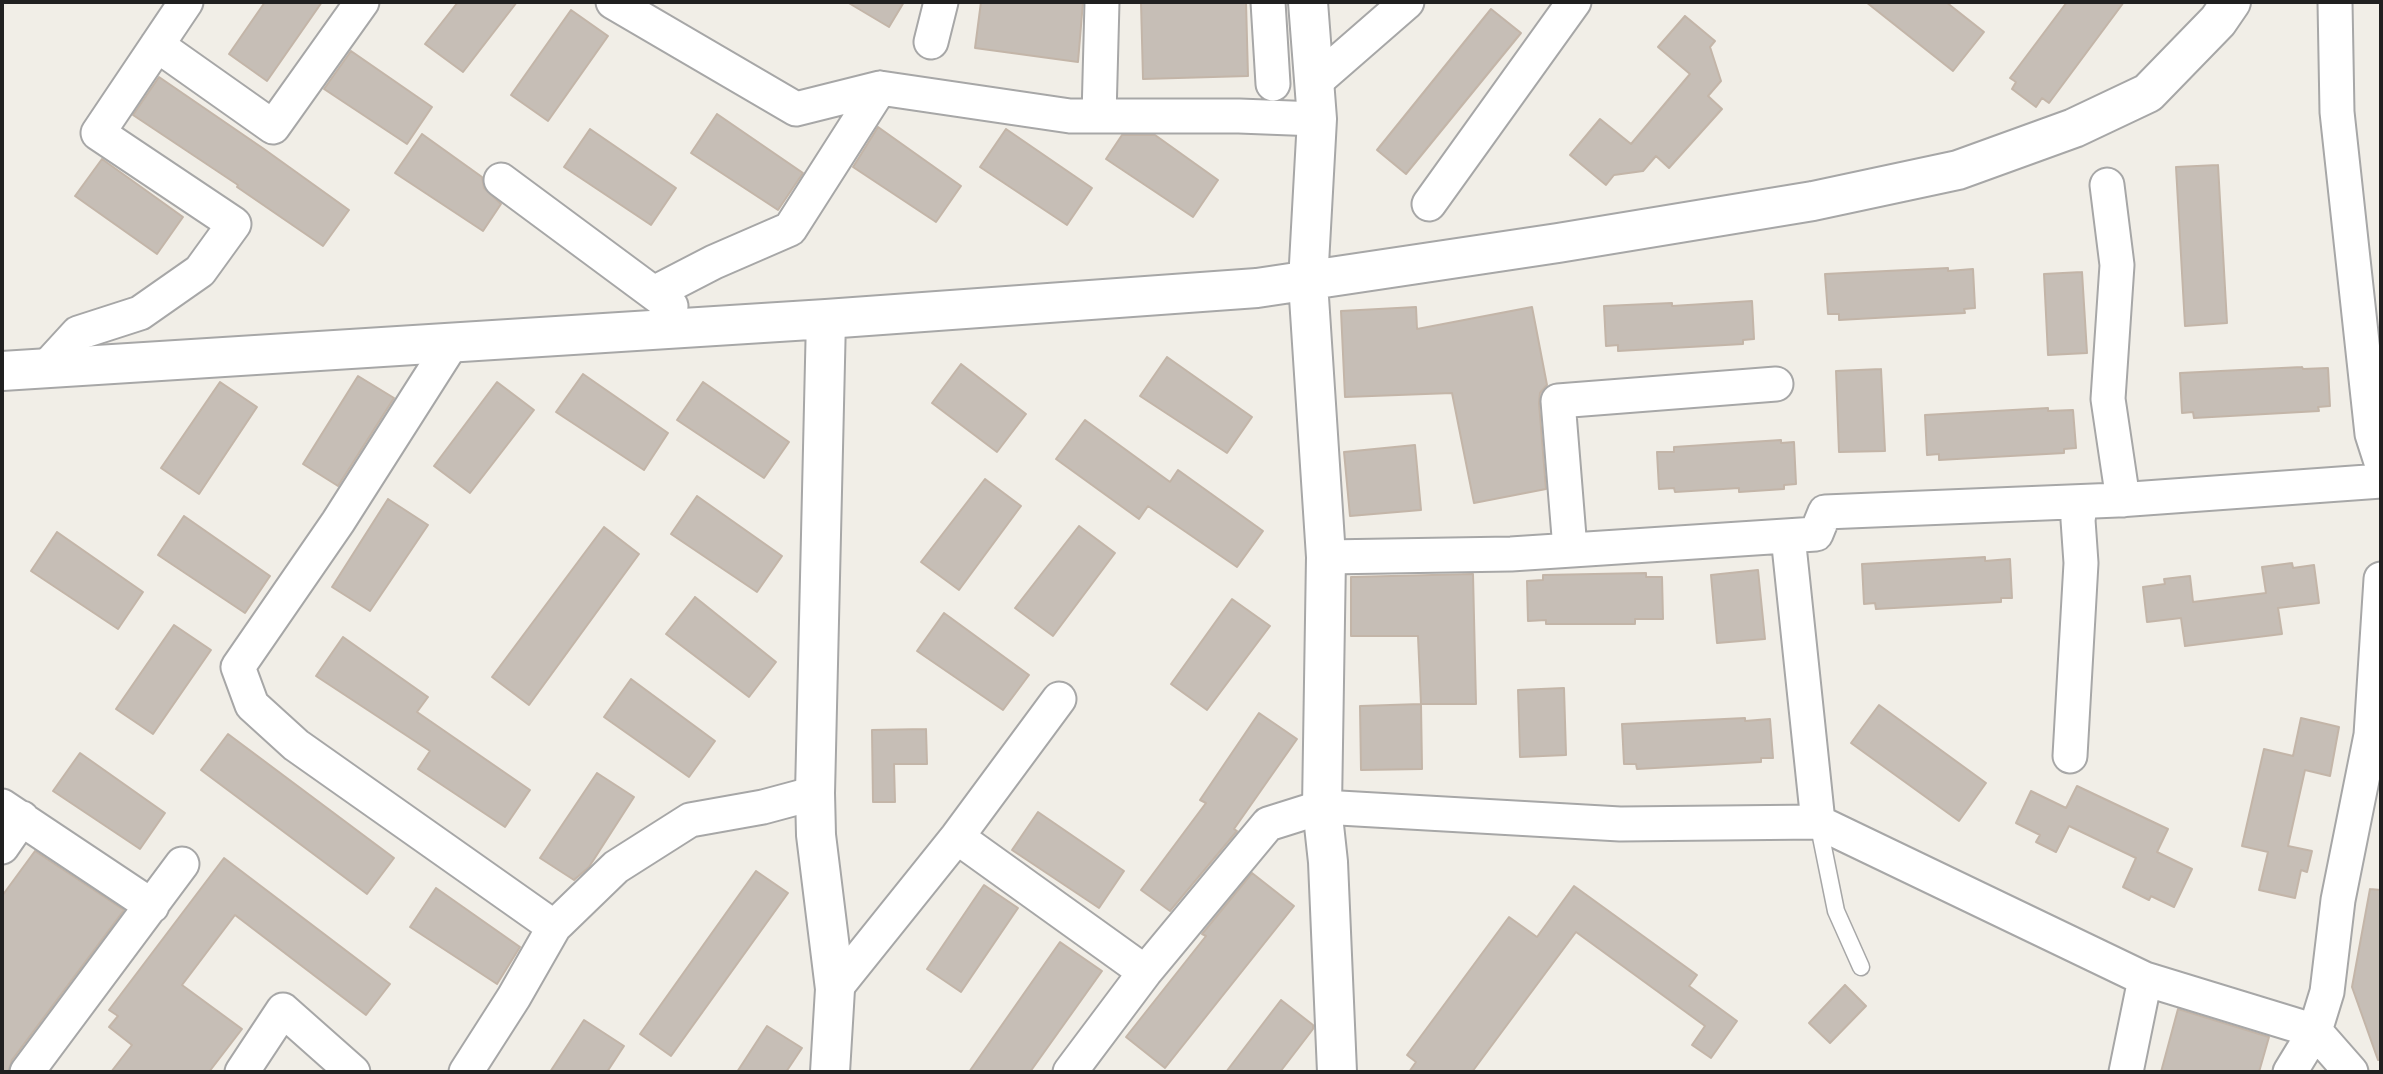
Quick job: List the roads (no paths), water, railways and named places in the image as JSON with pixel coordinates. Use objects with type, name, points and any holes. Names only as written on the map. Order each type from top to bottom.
[{"type":"street","points":[[15,374],[78,333],[140,313],[200,271],[233,224],[98,133],[186,2]]},
{"type":"street","points":[[157,46],[273,127],[362,2]]},
{"type":"street","points":[[613,2],[796,109],[880,88],[1070,116],[1239,116],[1316,101],[1407,2]]},
{"type":"street","points":[[930,42],[941,2]]},
{"type":"street","points":[[1099,116],[1102,2]]},
{"type":"street","points":[[1268,2],[1273,84]]},
{"type":"street","points":[[1308,2],[1316,101],[1308,282],[1326,557],[1322,807],[1328,862],[1337,1072]]},
{"type":"street","points":[[1429,204],[1574,2]]},
{"type":"street","points":[[15,374],[1257,288],[1813,201],[1958,170],[2074,128],[2148,93],[2218,21],[2231,2]]},
{"type":"street","points":[[2335,2],[2337,112],[2368,271],[2372,434],[2381,462]]},
{"type":"street","points":[[654,293],[714,262],[790,229],[880,88]]},
{"type":"street","points":[[500,180],[698,327]]},
{"type":"street","points":[[2107,185],[2117,265],[2108,399],[2123,500]]},
{"type":"street","points":[[825,319],[815,793],[816,835],[835,989],[830,1072]]},
{"type":"street","points":[[452,343],[338,522],[238,667],[251,705],[296,745],[554,926]]},
{"type":"street","points":[[1570,549],[1558,401],[1776,384]]},
{"type":"street","points":[[1326,557],[1511,554],[1816,534],[1825,512],[2123,500],[2381,481]]},
{"type":"street","points":[[2070,756],[2081,563],[2078,520],[2081,502]]},
{"type":"street","points":[[1788,536],[1818,822]]},
{"type":"street","points":[[2290,1072],[2315,1031],[2327,992],[2338,900],[2371,735],[2381,579]]},
{"type":"street","points":[[835,989],[957,837],[1059,699]]},
{"type":"street","points":[[466,1072],[514,997],[554,926],[616,867],[690,820],[763,807],[815,793]]},
{"type":"street","points":[[1070,1072],[1145,972],[1268,824],[1322,807],[1620,824],[1818,822],[2146,979],[2315,1031],[2351,1072]]},
{"type":"street","points":[[2,847],[12,812],[152,906]]},
{"type":"street","points":[[957,837],[1145,972]]},
{"type":"street","points":[[27,1072],[182,864]]},
{"type":"street","points":[[2126,1072],[2146,979]]},
{"type":"street","points":[[242,1072],[283,1010],[353,1072]]},
{"type":"lane","points":[[1818,822],[1836,911],[1861,967]]}]
